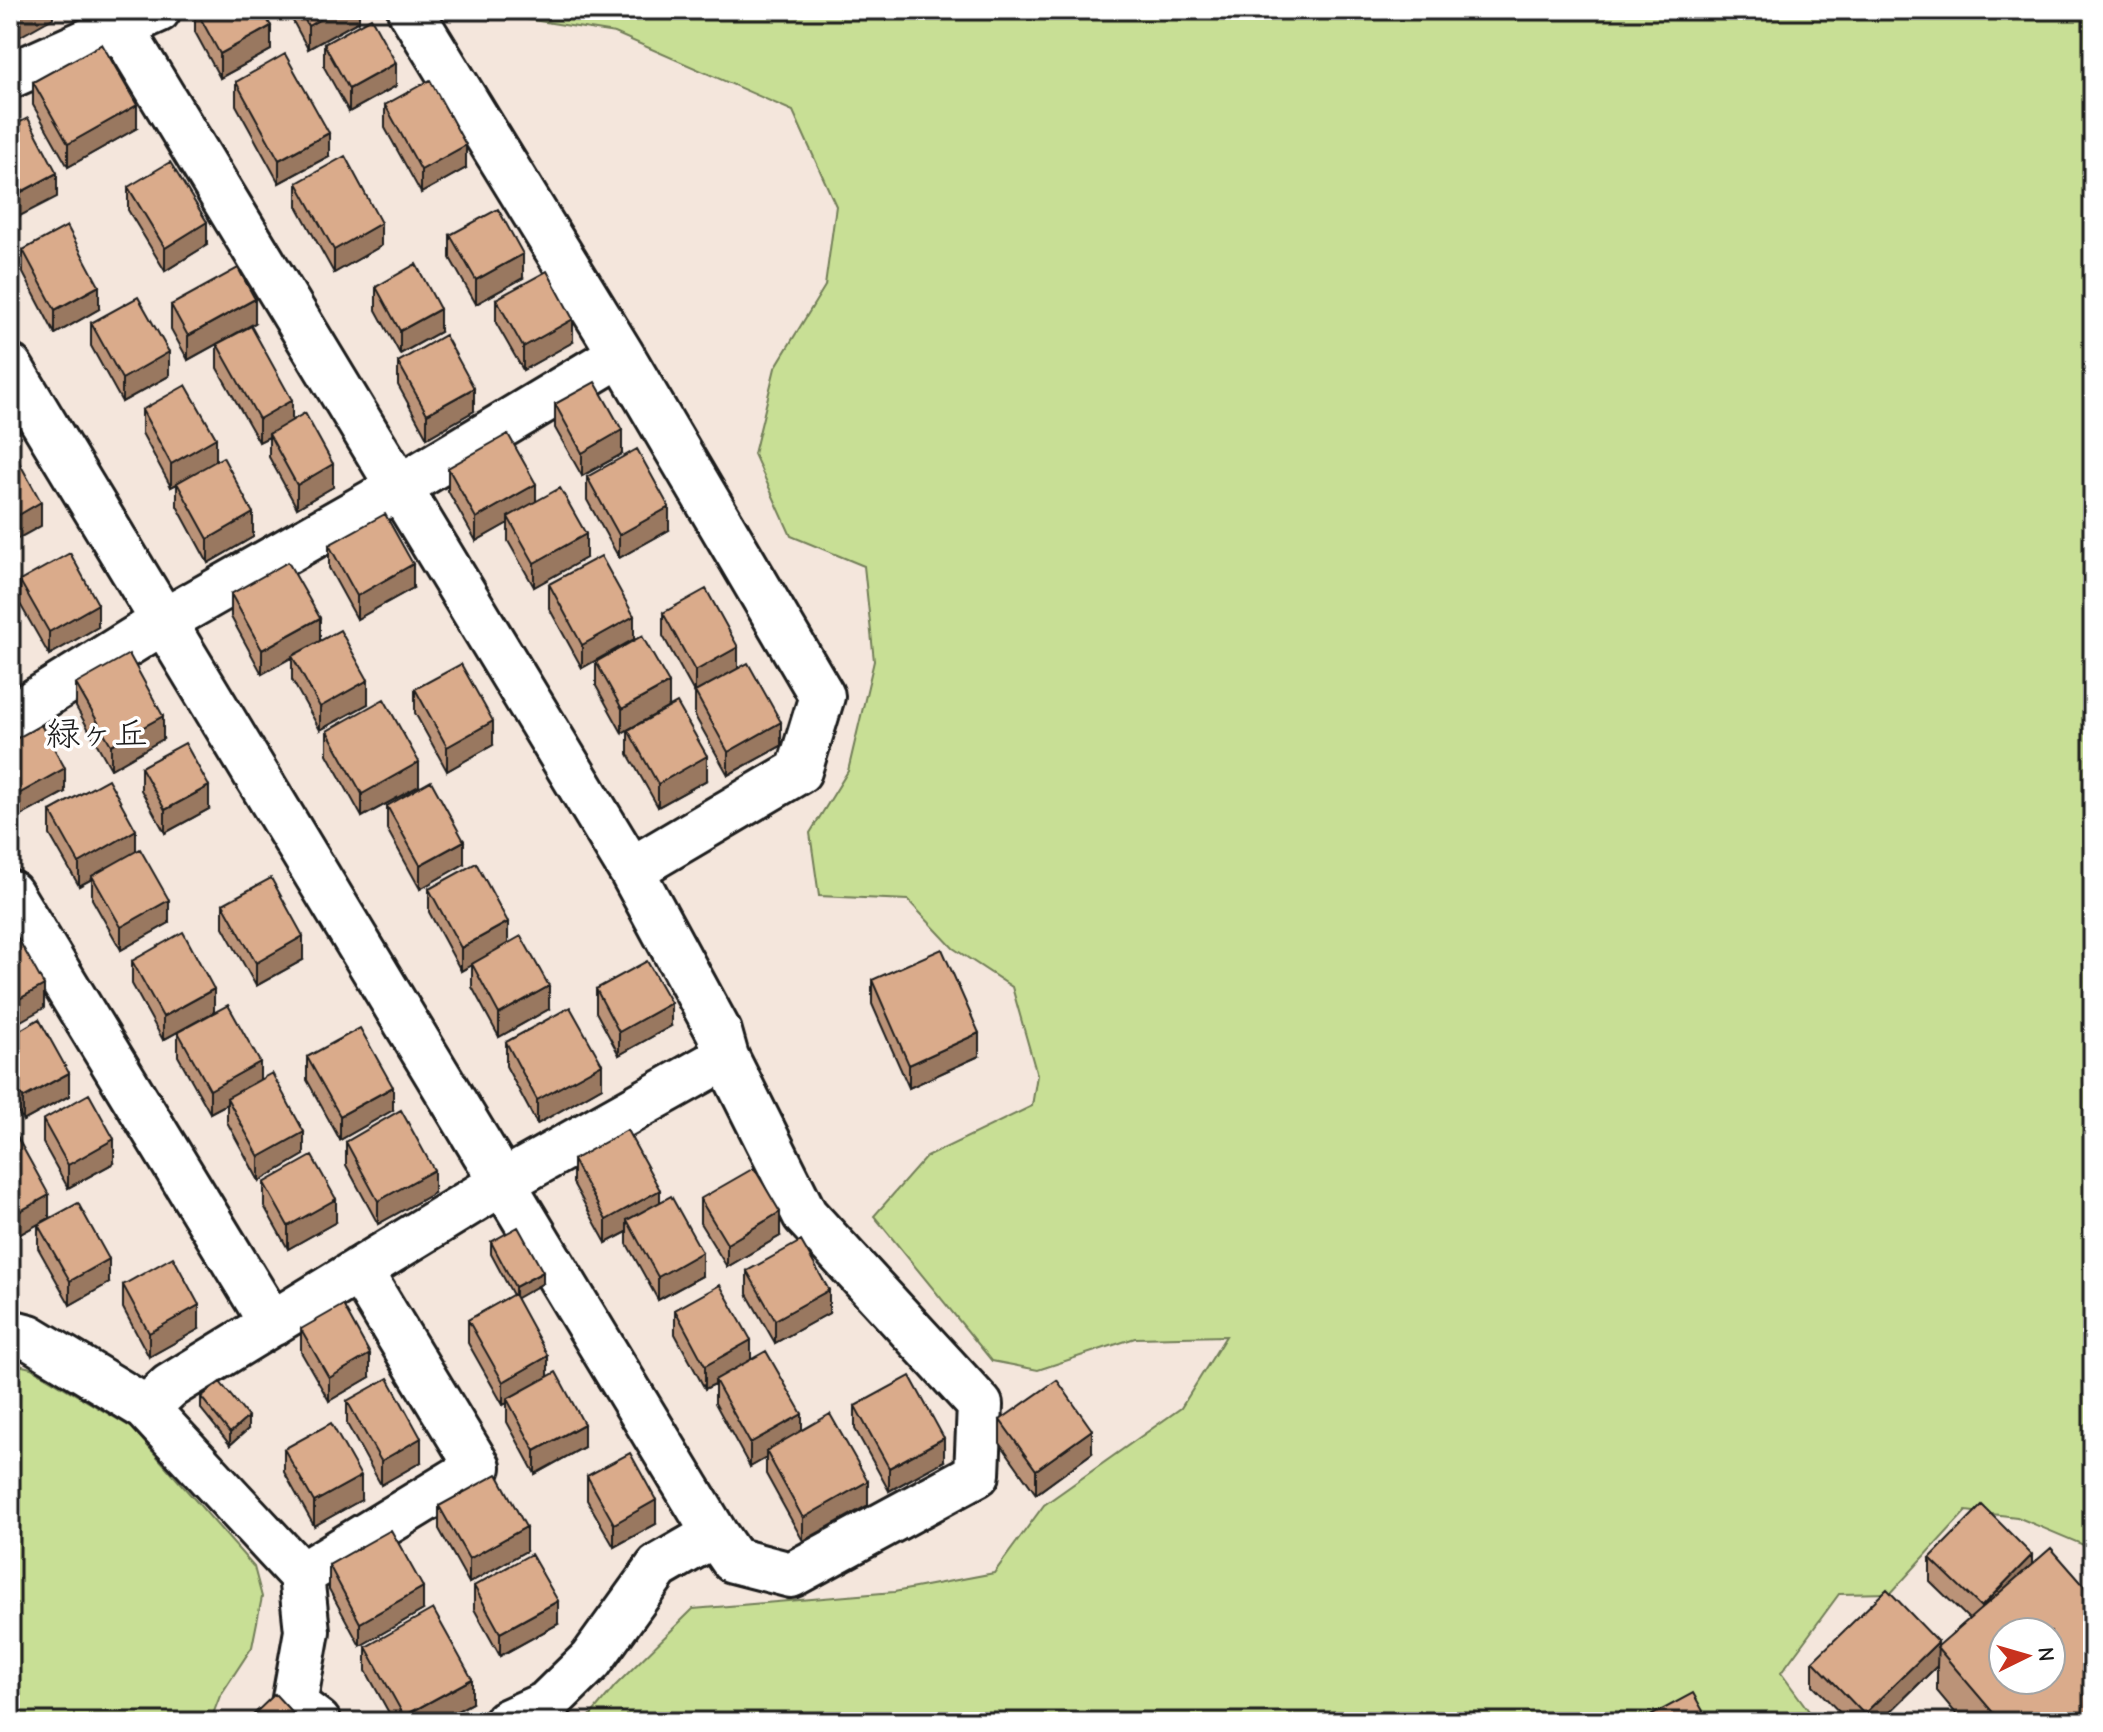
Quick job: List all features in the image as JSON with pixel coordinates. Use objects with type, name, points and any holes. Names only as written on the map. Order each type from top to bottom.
[{"type":"street","points":[[410,10],[621,354],[822,696],[799,771],[631,870]]},
{"type":"street","points":[[10,76],[130,16],[398,488],[631,870],[719,1032],[726,1057],[805,1215],[980,1405],[977,1474],[791,1575],[733,1560],[10,367]]},
{"type":"street","points":[[10,717],[164,621],[398,488],[621,354]]},
{"type":"street","points":[[10,893],[272,1324]]},
{"type":"street","points":[[146,1408],[170,1386],[503,1182],[726,1057]]},
{"type":"street","points":[[301,1575],[478,1467],[359,1270]]},
{"type":"street","points":[[10,1332],[29,1337],[146,1408],[301,1575],[307,1631],[294,1704],[318,1722]]},
{"type":"street","points":[[506,1722],[546,1704],[591,1660],[658,1567],[715,1534]]},
{"type":"green space","points":[[492,10],[2093,10],[2093,1549],[2017,1517],[1966,1511],[1891,1593],[1839,1594],[1781,1673],[1817,1722],[1713,1722],[1695,1702],[1645,1722],[585,1722],[615,1686],[693,1609],[894,1592],[994,1573],[1044,1505],[1181,1408],[1226,1336],[1135,1338],[1038,1370],[992,1361],[874,1216],[926,1157],[1032,1106],[1037,1075],[1012,987],[953,948],[908,900],[819,896],[810,833],[848,771],[874,661],[864,566],[791,536],[754,454],[775,368],[825,286],[836,206],[793,111],[615,33],[494,14]]},
{"type":"green space","points":[[10,1363],[31,1368],[132,1428],[254,1567],[262,1597],[252,1647],[220,1696],[210,1722],[10,1722]]},
{"type":"building","points":[[10,10],[25,10],[10,18]]},
{"type":"building","points":[[196,10],[262,10],[271,26],[220,54]]},
{"type":"building","points":[[300,10],[336,10],[308,26]]},
{"type":"building","points":[[371,18],[396,63],[349,89],[324,44]]},
{"type":"building","points":[[102,44],[137,105],[68,144],[33,82]]},
{"type":"building","points":[[285,54],[329,133],[279,160],[236,82]]},
{"type":"building","points":[[430,80],[466,145],[421,170],[385,105]]},
{"type":"building","points":[[28,118],[57,173],[10,198],[10,127]]},
{"type":"building","points":[[345,156],[381,223],[334,250],[297,183]]},
{"type":"building","points":[[170,162],[207,222],[165,248],[128,187]]},
{"type":"building","points":[[498,209],[523,254],[476,280],[450,235]]},
{"type":"building","points":[[67,226],[99,286],[55,310],[23,250]]},
{"type":"building","points":[[416,264],[440,309],[400,331],[376,287]]},
{"type":"building","points":[[238,268],[255,299],[188,336],[171,305]]},
{"type":"building","points":[[547,271],[573,319],[523,347],[496,299]]},
{"type":"building","points":[[138,297],[169,352],[122,379],[91,323]]},
{"type":"building","points":[[251,326],[292,400],[259,419],[217,344]]},
{"type":"building","points":[[445,335],[474,388],[427,414],[398,362]]},
{"type":"building","points":[[595,382],[622,430],[582,453],[555,404]]},
{"type":"building","points":[[186,385],[216,438],[171,464],[142,410]]},
{"type":"building","points":[[305,413],[333,464],[297,485],[269,434]]},
{"type":"building","points":[[508,434],[536,484],[476,518],[448,468]]},
{"type":"building","points":[[10,446],[41,502],[10,520]]},
{"type":"building","points":[[637,449],[669,507],[619,535],[587,477]]},
{"type":"building","points":[[223,457],[253,513],[208,539],[177,483]]},
{"type":"building","points":[[560,488],[586,534],[534,563],[508,517]]},
{"type":"building","points":[[385,514],[413,564],[357,596],[329,545]]},
{"type":"building","points":[[70,553],[98,604],[49,632],[20,581]]},
{"type":"building","points":[[601,556],[634,616],[582,645],[549,584]]},
{"type":"building","points":[[288,562],[320,618],[262,650],[231,594]]},
{"type":"building","points":[[706,589],[738,647],[695,671],[663,613]]},
{"type":"building","points":[[340,630],[368,680],[320,707],[292,656]]},
{"type":"building","points":[[642,636],[669,683],[622,709],[596,662]]},
{"type":"building","points":[[10,642],[18,657],[10,661]]},
{"type":"building","points":[[129,654],[163,716],[111,745],[76,684]]},
{"type":"building","points":[[748,663],[781,722],[728,752],[695,692]]},
{"type":"building","points":[[461,664],[493,721],[447,747],[415,689]]},
{"type":"building","points":[[384,699],[419,762],[362,794],[327,731]]},
{"type":"building","points":[[677,703],[707,756],[658,784],[628,730]]},
{"type":"building","points":[[41,725],[65,768],[13,797],[10,792],[10,742]]},
{"type":"building","points":[[185,743],[209,786],[165,810],[141,767]]},
{"type":"building","points":[[108,779],[136,830],[79,863],[50,811]]},
{"type":"building","points":[[431,781],[464,841],[420,865],[387,806]]},
{"type":"building","points":[[140,849],[169,900],[121,927],[92,876]]},
{"type":"building","points":[[476,863],[508,922],[461,948],[429,889]]},
{"type":"building","points":[[271,878],[303,936],[256,963],[223,904]]},
{"type":"building","points":[[183,932],[214,989],[163,1017],[132,961]]},
{"type":"building","points":[[15,933],[44,985],[10,1004],[10,936]]},
{"type":"building","points":[[521,936],[549,986],[499,1014],[472,964]]},
{"type":"building","points":[[942,949],[979,1033],[909,1065],[872,980]]},
{"type":"building","points":[[647,961],[671,1003],[619,1032],[596,989]]},
{"type":"building","points":[[228,1005],[260,1062],[210,1090],[178,1032]]},
{"type":"building","points":[[570,1007],[602,1064],[537,1100],[506,1042]]},
{"type":"building","points":[[39,1019],[69,1073],[23,1098],[10,1075],[10,1036]]},
{"type":"building","points":[[360,1028],[393,1087],[340,1116],[307,1057]]},
{"type":"building","points":[[272,1073],[304,1132],[259,1157],[227,1098]]},
{"type":"building","points":[[89,1094],[114,1139],[68,1165],[43,1120]]},
{"type":"building","points":[[401,1110],[434,1170],[378,1201],[346,1142]]},
{"type":"building","points":[[627,1130],[660,1190],[606,1220],[573,1160]]},
{"type":"building","points":[[17,1137],[49,1195],[13,1215],[10,1209],[10,1140]]},
{"type":"building","points":[[312,1156],[336,1199],[288,1226],[264,1183]]},
{"type":"building","points":[[754,1168],[780,1212],[727,1244],[700,1199]]},
{"type":"building","points":[[671,1196],[702,1252],[658,1277],[627,1220]]},
{"type":"building","points":[[78,1203],[109,1259],[70,1281],[38,1225]]},
{"type":"building","points":[[518,1227],[543,1272],[515,1287],[491,1242]]},
{"type":"building","points":[[801,1241],[829,1290],[775,1320],[747,1271]]},
{"type":"building","points":[[173,1257],[199,1305],[149,1333],[123,1285]]},
{"type":"building","points":[[720,1285],[751,1340],[705,1366],[675,1310]]},
{"type":"building","points":[[514,1294],[548,1356],[503,1382],[468,1320]]},
{"type":"building","points":[[343,1305],[370,1354],[329,1378],[301,1329]]},
{"type":"building","points":[[766,1351],[802,1414],[750,1443],[715,1380]]},
{"type":"building","points":[[556,1372],[584,1424],[535,1451],[507,1399]]},
{"type":"building","points":[[910,1376],[944,1438],[889,1468],[855,1406]]},
{"type":"building","points":[[388,1378],[421,1438],[381,1461],[347,1401]]},
{"type":"building","points":[[1057,1380],[1092,1430],[1036,1470],[1000,1420]]},
{"type":"building","points":[[220,1382],[248,1417],[230,1433],[201,1397]]},
{"type":"building","points":[[830,1414],[868,1481],[803,1518],[766,1451]]},
{"type":"building","points":[[331,1423],[361,1476],[314,1502],[284,1449]]},
{"type":"building","points":[[630,1453],[656,1500],[614,1524],[587,1476]]},
{"type":"building","points":[[497,1474],[526,1527],[469,1559],[439,1506]]},
{"type":"building","points":[[1982,1505],[2032,1555],[1981,1607],[1930,1558]]},
{"type":"building","points":[[391,1530],[423,1587],[360,1623],[329,1565]]},
{"type":"building","points":[[2051,1548],[2093,1596],[2093,1722],[2001,1722],[1937,1647]]},
{"type":"building","points":[[531,1554],[558,1601],[500,1633],[474,1586]]},
{"type":"building","points":[[1887,1589],[1938,1642],[1864,1714],[1813,1661]]},
{"type":"building","points":[[433,1609],[472,1679],[404,1716],[366,1647]]},
{"type":"building","points":[[1693,1693],[1709,1722],[1641,1721]]},
{"type":"building","points":[[275,1694],[301,1722],[255,1722],[251,1717]]},
{"type":"district","name":"緑ヶ丘","points":[[97,734]]}]
